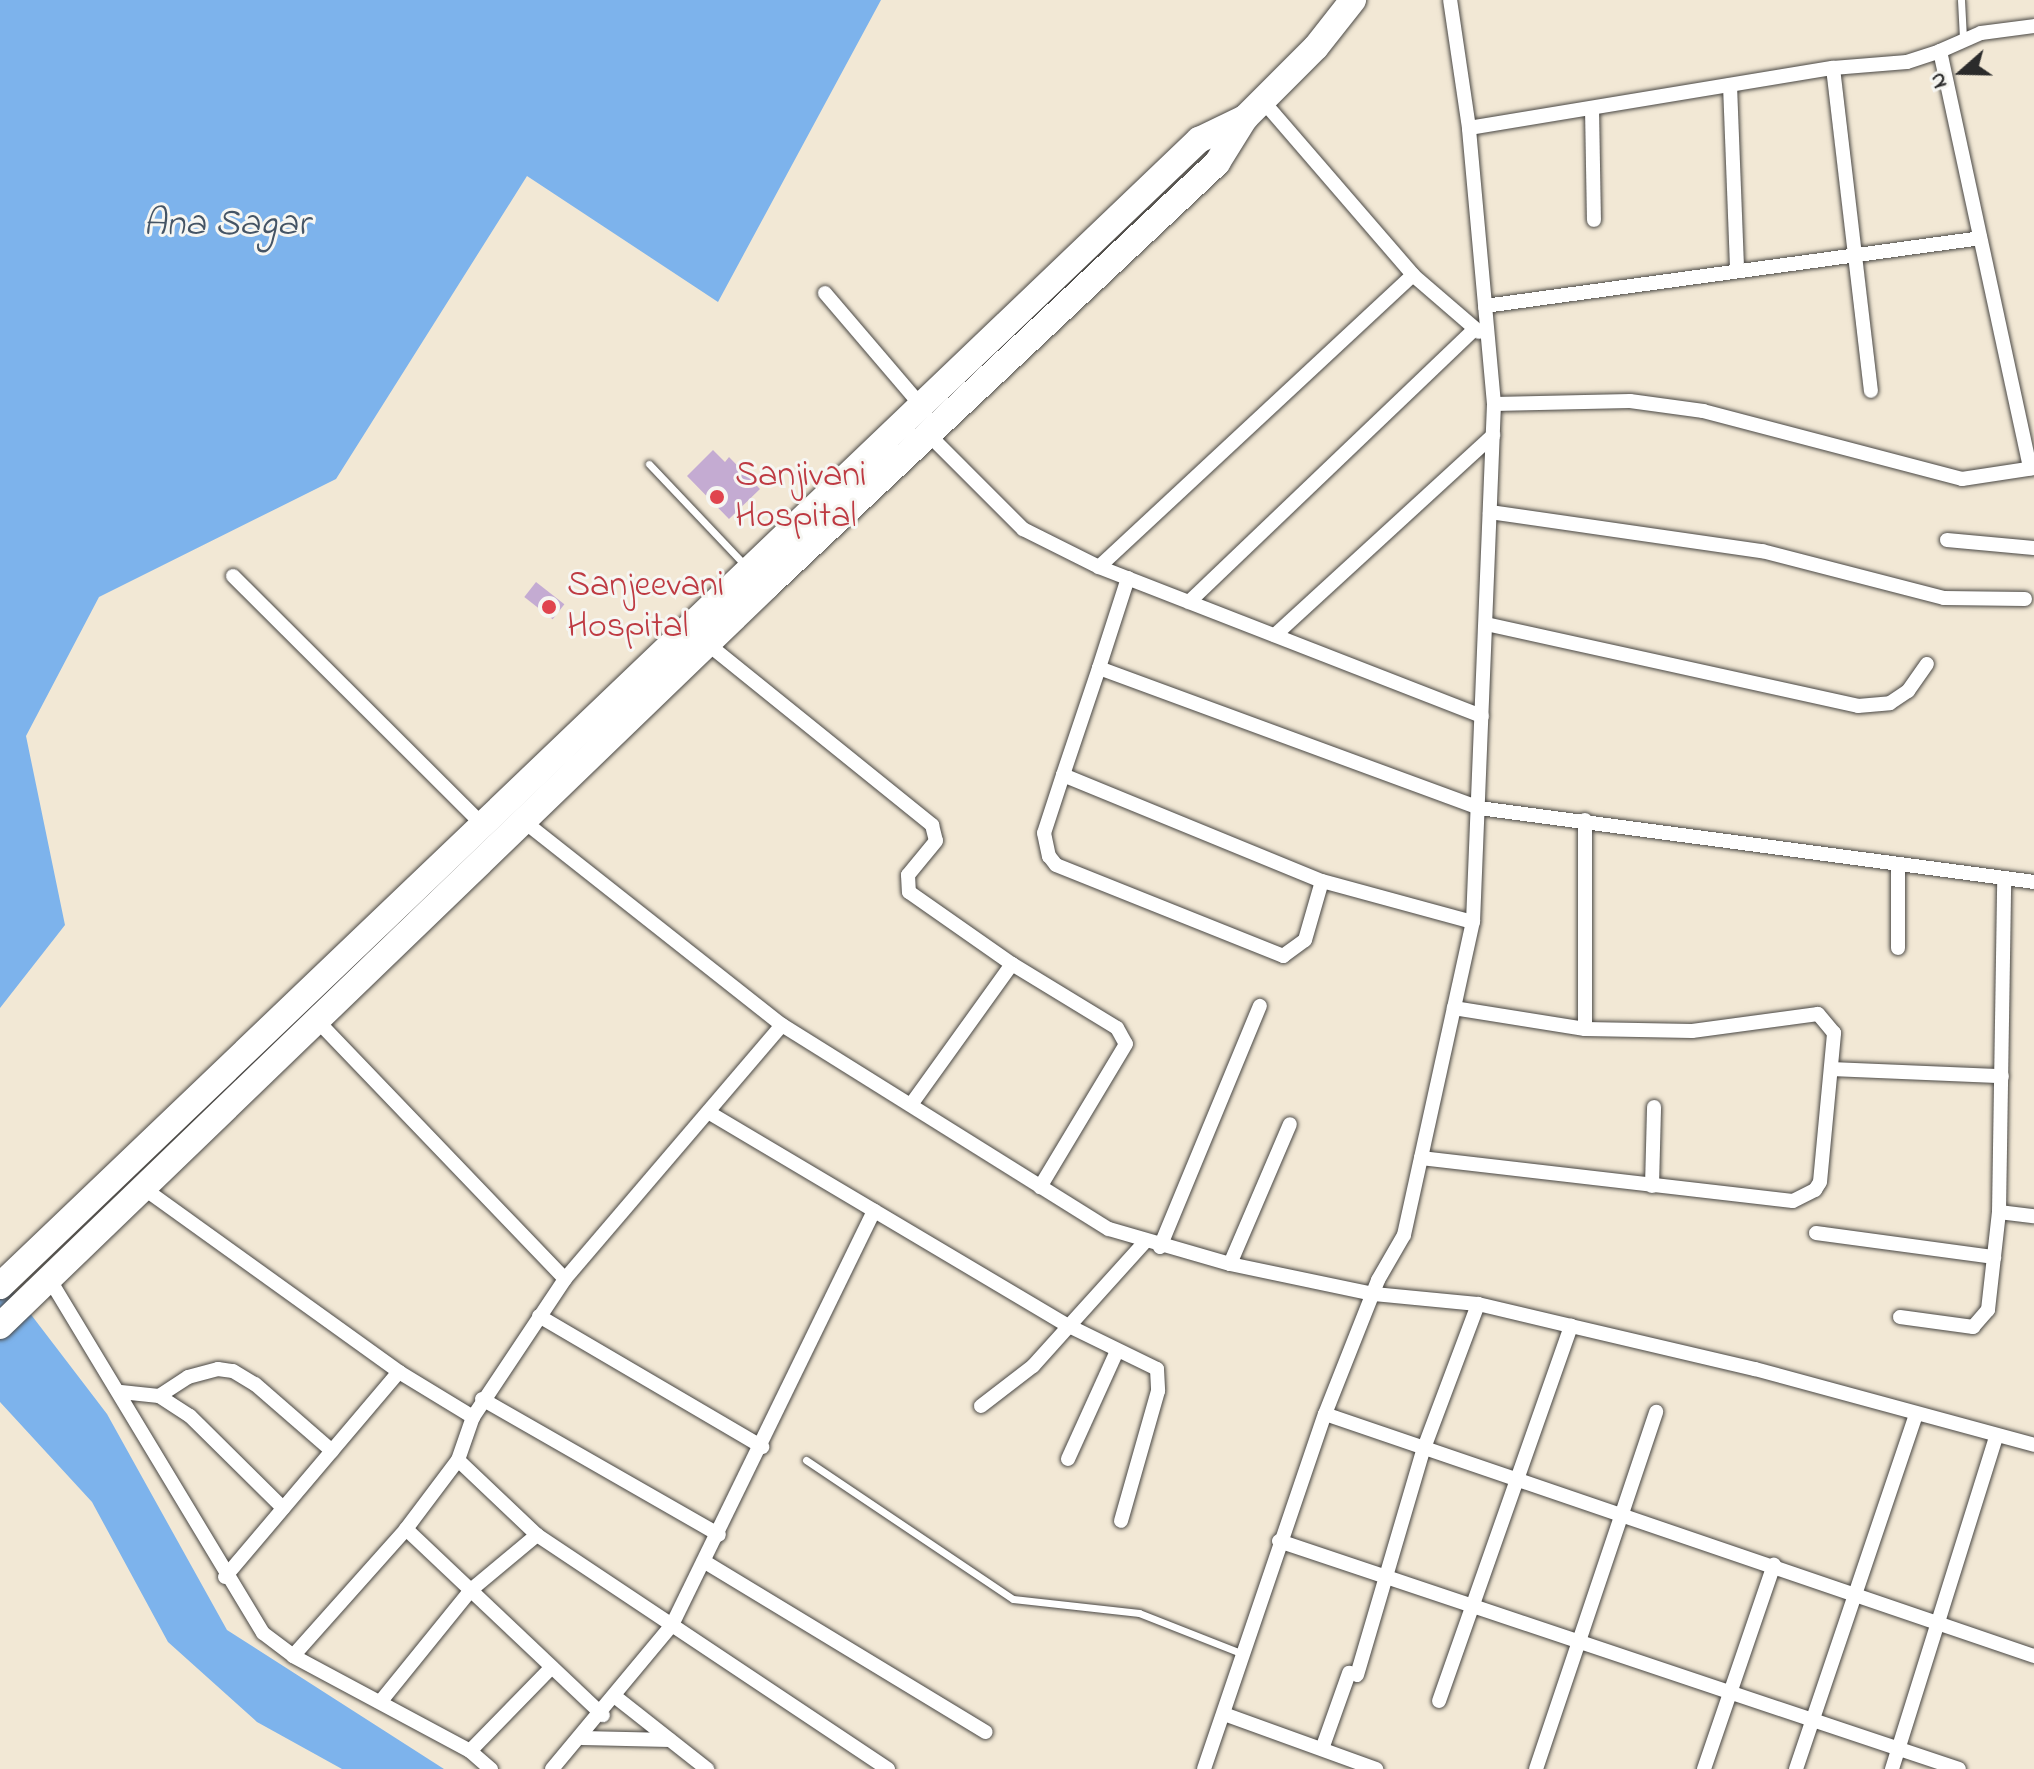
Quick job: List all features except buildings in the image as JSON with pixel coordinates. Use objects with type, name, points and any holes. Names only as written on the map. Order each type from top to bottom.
[{"type":"highway","points":[[515,813],[709,645],[767,586],[1217,163],[1254,110],[1353,0]]},
{"type":"highway","points":[[0,1326],[146,1190],[318,1021],[748,567],[1199,140],[1254,110]]},
{"type":"highway","points":[[15,1272],[492,836]]},
{"type":"street","points":[[1204,1769],[1279,1541],[1325,1414],[1374,1294],[1404,1235],[1473,922],[1494,404],[1469,128],[1450,0]]},
{"type":"street","points":[[1469,128],[1833,68],[1907,62],[1940,51],[1963,38],[2034,26]]},
{"type":"street","points":[[1494,404],[1630,401],[1703,411],[1962,479],[2032,468],[1940,51]]},
{"type":"street","points":[[1833,68],[1858,255],[1871,391]]},
{"type":"street","points":[[1730,85],[1737,271]]},
{"type":"street","points":[[1592,108],[1594,220]]},
{"type":"street","points":[[1254,110],[1413,275],[1488,340]]},
{"type":"street","points":[[1485,306],[1980,238]]},
{"type":"street","points":[[1099,567],[1413,275]]},
{"type":"street","points":[[825,293],[914,409],[1023,529],[1099,567],[1482,716]]},
{"type":"street","points":[[1189,602],[1475,329]]},
{"type":"street","points":[[1275,635],[1493,435]]},
{"type":"street","points":[[1490,512],[1762,551],[1944,598],[2025,599]]},
{"type":"street","points":[[1947,540],[2034,548]]},
{"type":"street","points":[[233,576],[492,836]]},
{"type":"street","points":[[1128,578],[1044,833],[1049,856],[1056,865],[1283,956],[1305,940],[1322,881]]},
{"type":"street","points":[[1486,624],[1858,706],[1890,703],[1908,691],[1927,664]]},
{"type":"street","points":[[709,645],[932,825],[936,841],[908,875],[909,892],[1012,964],[1117,1028],[1126,1044],[1040,1187]]},
{"type":"street","points":[[1099,668],[1479,808],[1585,820],[1898,868],[2004,879],[2033,877]]},
{"type":"street","points":[[1063,775],[1322,881],[1473,922]]},
{"type":"street","points":[[515,813],[782,1025],[912,1103],[1040,1187],[1144,1243],[1374,1294],[1478,1304],[1755,1369],[1996,1438],[2034,1445]]},
{"type":"street","points":[[1585,820],[1585,1029]]},
{"type":"street","points":[[1898,868],[1898,948]]},
{"type":"street","points":[[1900,1317],[1973,1327],[1982,1321],[1999,1212],[2004,879]]},
{"type":"street","points":[[912,1103],[1012,964]]},
{"type":"street","points":[[1160,1247],[1260,1006]]},
{"type":"street","points":[[1421,1158],[1793,1201],[1806,1197],[1820,1182],[1834,1033],[1818,1014],[1692,1031],[1585,1029],[1454,1008]]},
{"type":"street","points":[[318,1021],[565,1279]]},
{"type":"street","points":[[293,1656],[406,1529],[458,1460],[482,1399],[565,1279],[782,1025]]},
{"type":"street","points":[[1832,1069],[2002,1076]]},
{"type":"street","points":[[1652,1186],[1654,1107]]},
{"type":"street","points":[[708,1112],[1069,1326],[1117,1351],[1151,1364],[1160,1377],[1121,1521]]},
{"type":"street","points":[[1230,1264],[1290,1124]]},
{"type":"street","points":[[146,1190],[399,1372],[473,1417]]},
{"type":"street","points":[[556,1768],[617,1698],[672,1625],[762,1447],[874,1211]]},
{"type":"street","points":[[1999,1212],[2034,1216]]},
{"type":"street","points":[[1816,1233],[1994,1257]]},
{"type":"street","points":[[981,1406],[1033,1366],[1144,1243]]},
{"type":"street","points":[[15,1272],[43,1286],[121,1392],[225,1577],[263,1633],[293,1656],[470,1751],[491,1769]]},
{"type":"street","points":[[1322,1749],[1353,1674],[1424,1448],[1478,1304]]},
{"type":"street","points":[[539,1316],[762,1447]]},
{"type":"street","points":[[1439,1701],[1571,1326]]},
{"type":"street","points":[[1068,1459],[1117,1351]]},
{"type":"street","points":[[159,1396],[196,1374],[233,1371],[332,1451]]},
{"type":"street","points":[[225,1577],[399,1372]]},
{"type":"street","points":[[121,1392],[159,1396],[190,1416],[283,1508]]},
{"type":"street","points":[[482,1399],[719,1535]]},
{"type":"street","points":[[1536,1769],[1624,1515],[1656,1412]]},
{"type":"street","points":[[1325,1414],[1857,1592],[2034,1656]]},
{"type":"street","points":[[1796,1769],[1916,1415]]},
{"type":"street","points":[[1892,1769],[1941,1622],[1996,1438]]},
{"type":"street","points":[[458,1460],[537,1535],[888,1769]]},
{"type":"street","points":[[406,1529],[603,1715]]},
{"type":"street","points":[[381,1701],[471,1590],[537,1535]]},
{"type":"street","points":[[1279,1541],[1900,1746],[1959,1769]]},
{"type":"street","points":[[705,1562],[986,1732]]},
{"type":"street","points":[[1704,1769],[1727,1689],[1774,1565]]},
{"type":"street","points":[[470,1751],[551,1668]]},
{"type":"street","points":[[617,1698],[707,1769]]},
{"type":"street","points":[[1224,1714],[1366,1767]]},
{"type":"street","points":[[582,1738],[670,1740]]},
{"type":"lane","points":[[1961,0],[1963,38]]},
{"type":"lane","points":[[649,464],[767,586]]},
{"type":"lane","points":[[806,1460],[1013,1599],[1139,1613],[1243,1654]]},
{"type":"water","name":"Ana Sagar","points":[[0,0],[881,0],[718,302],[527,176],[336,479],[99,597],[26,736],[65,925],[0,1008]]},
{"type":"water","points":[[0,1274],[107,1414],[227,1630],[444,1769],[342,1769],[257,1722],[168,1642],[92,1502],[0,1402]]},
{"type":"place","name":"Sanjivani Hospital","points":[[717,497]]},
{"type":"place","name":"Sanjeevani Hospital","points":[[549,607]]}]
